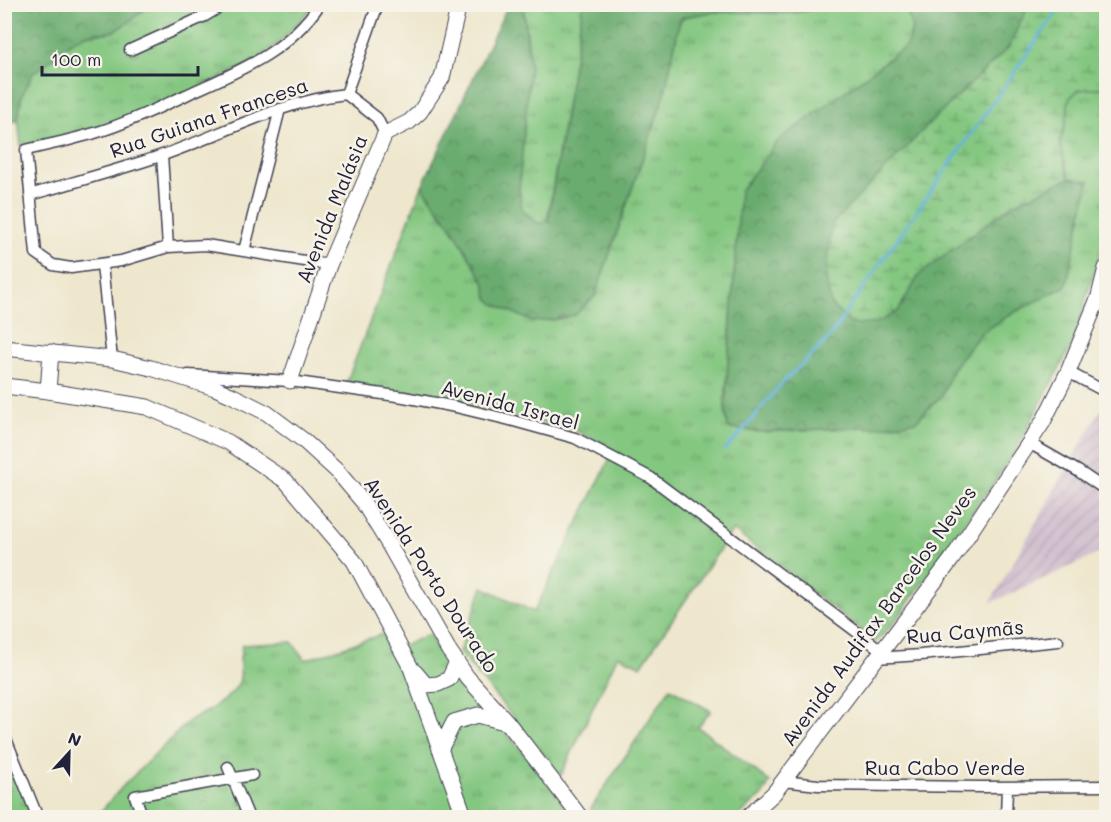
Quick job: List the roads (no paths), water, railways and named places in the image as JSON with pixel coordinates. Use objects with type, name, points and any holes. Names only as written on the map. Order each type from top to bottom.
[{"type":"street","points":[[130,50],[205,16],[225,4]]},
{"type":"street","points":[[320,4],[308,22],[273,52],[251,65],[151,112],[102,131],[26,150],[36,253],[53,265],[71,268],[102,264],[121,261],[168,247],[206,245],[329,265]]},
{"type":"street","points":[[378,4],[346,94],[377,118],[385,134]]},
{"type":"street","name":"Avenida Malásia","points":[[290,381],[329,265],[385,134],[409,122],[420,112],[442,78],[459,4]]},
{"type":"street","name":"Rua Guiana Francesa","points":[[30,195],[162,155],[280,109],[324,97],[346,94]]},
{"type":"street","points":[[244,251],[280,109]]},
{"type":"street","points":[[162,155],[168,247]]},
{"type":"street","points":[[102,264],[112,359]]},
{"type":"street","name":"Avenida Audifax Barcelos Neves","points":[[747,818],[778,787],[952,559],[1043,422],[1068,372],[1099,296],[1107,268]]},
{"type":"street","name":"Avenida Porto Dourado","points":[[4,348],[112,359],[151,368],[215,388],[267,413],[303,440],[338,471],[363,502],[466,677],[508,723],[581,818]]},
{"type":"street","points":[[48,391],[51,352]]},
{"type":"street","points":[[1068,372],[1107,392]]},
{"type":"street","name":"Avenida Israel","points":[[173,375],[290,381],[395,396],[456,407],[574,438],[651,478],[879,654]]},
{"type":"street","points":[[4,386],[147,407],[228,442],[286,481],[354,561],[411,668],[465,818]]},
{"type":"street","points":[[1029,443],[1107,490]]},
{"type":"street","name":"Rua Caymãs","points":[[879,654],[921,655],[1058,641]]},
{"type":"street","points":[[411,668],[426,685],[438,684],[449,679],[457,662]]},
{"type":"street","points":[[440,750],[454,722],[478,715],[508,723]]},
{"type":"street","points":[[4,734],[38,818]]},
{"type":"street","points":[[228,767],[249,818]]},
{"type":"street","points":[[143,818],[135,796],[252,775]]},
{"type":"street","name":"Rua Cabo Verde","points":[[778,787],[818,785],[1107,786]]},
{"type":"street","name":"Avenida Audifax Barcelos Neves","points":[[762,818],[778,787]]},
{"type":"street","points":[[1006,818],[1007,787]]},
{"type":"waterway","points":[[725,450],[788,377],[822,345],[837,327],[1062,4]]}]
